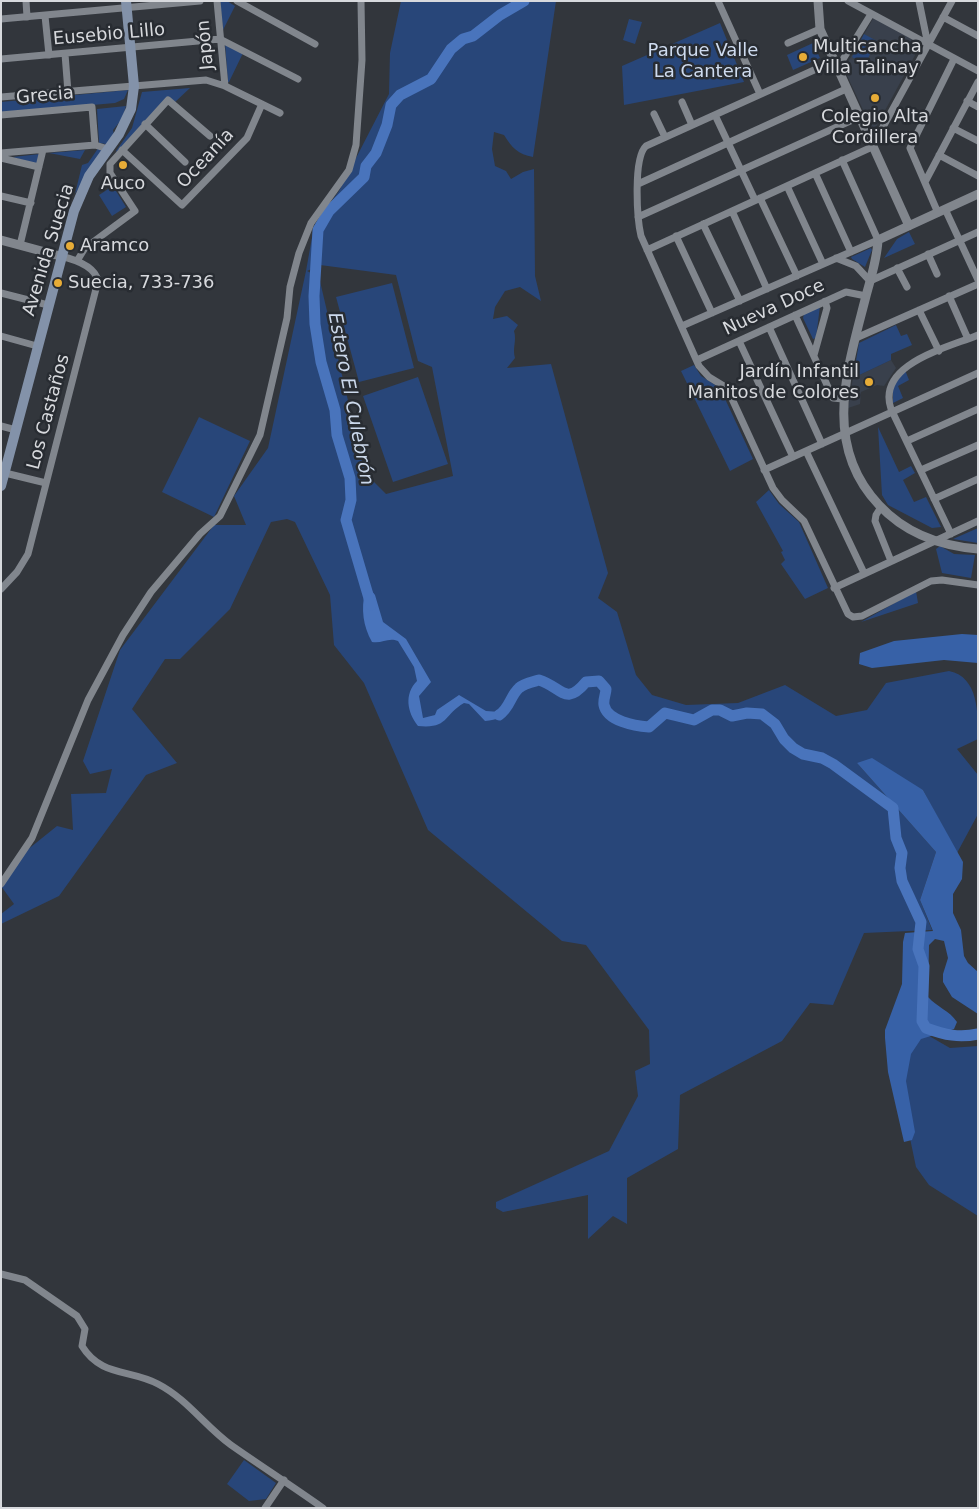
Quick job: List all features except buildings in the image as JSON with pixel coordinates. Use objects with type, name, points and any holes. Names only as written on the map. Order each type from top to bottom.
[{"type":"main road","name":"Avenida Suecia","points":[[1,486],[3,472],[16,430],[60,256],[79,198],[89,176],[126,122],[131,108],[134,86],[127,5]]},
{"type":"street","points":[[26,1],[28,17]]},
{"type":"street","points":[[1,19],[46,16],[127,5],[200,1]]},
{"type":"street","name":"Japón","points":[[217,1],[224,86]]},
{"type":"street","points":[[237,1],[315,44]]},
{"type":"street","points":[[1,884],[32,838],[88,700],[123,635],[151,592],[200,534],[220,516],[260,435],[287,318],[290,287],[299,253],[311,223],[349,170],[356,145],[362,60],[361,1]]},
{"type":"street","points":[[718,1],[760,94]]},
{"type":"street","points":[[818,1],[820,29],[909,226]]},
{"type":"street","points":[[848,1],[978,71]]},
{"type":"street","points":[[647,250],[872,147],[952,1]]},
{"type":"street","points":[[918,2],[928,45]]},
{"type":"street","points":[[871,14],[836,65],[760,94],[649,144],[639,155],[638,216],[641,236],[697,360],[705,374],[727,388],[764,470],[777,494],[804,521],[846,612],[856,617],[931,581],[946,580],[978,585]]},
{"type":"street","points":[[46,16],[49,55]]},
{"type":"street","points":[[943,17],[978,36]]},
{"type":"street","points":[[788,43],[820,29]]},
{"type":"street","points":[[220,39],[298,79]]},
{"type":"street","name":"Eusebio Lillo","points":[[1,60],[220,39]]},
{"type":"street","points":[[64,54],[68,92]]},
{"type":"street","points":[[954,59],[910,148],[925,182],[959,240],[978,280]]},
{"type":"street","points":[[1,97],[206,80],[224,86],[280,113]]},
{"type":"street","points":[[925,182],[978,82]]},
{"type":"street","points":[[638,184],[846,89]]},
{"type":"street","points":[[77,261],[85,248],[134,211],[109,170],[111,162],[168,100],[210,136]]},
{"type":"street","points":[[968,101],[978,107]]},
{"type":"street","points":[[682,102],[692,125]]},
{"type":"street","name":"Oceanía","points":[[122,150],[182,205],[247,138],[262,104]]},
{"type":"street","name":"Grecia","points":[[1,115],[92,107],[95,145]]},
{"type":"street","points":[[654,114],[665,137]]},
{"type":"street","points":[[715,114],[741,170],[796,276]]},
{"type":"street","points":[[638,216],[859,117]]},
{"type":"street","points":[[145,124],[185,162]]},
{"type":"street","points":[[953,128],[978,141]]},
{"type":"street","points":[[1,153],[95,145],[108,149]]},
{"type":"street","points":[[20,245],[44,150]]},
{"type":"street","points":[[939,155],[978,176]]},
{"type":"street","points":[[1,158],[39,168]]},
{"type":"street","points":[[842,160],[878,240],[877,258],[856,338],[844,399],[844,434],[854,468],[869,493],[881,507],[906,527],[936,541],[978,549]]},
{"type":"street","points":[[815,173],[851,252]]},
{"type":"street","points":[[787,186],[823,264]]},
{"type":"street","points":[[682,326],[978,194]]},
{"type":"street","points":[[1,196],[31,202]]},
{"type":"street","points":[[732,211],[767,289]]},
{"type":"street","points":[[704,224],[740,301]]},
{"type":"street","points":[[870,281],[978,232]]},
{"type":"street","points":[[676,236],[712,313]]},
{"type":"street","points":[[1,240],[60,256]]},
{"type":"street","points":[[928,254],[937,274]]},
{"type":"street","name":"Los Castaños","points":[[1,589],[17,572],[28,554],[98,281],[95,273],[77,261],[60,256]]},
{"type":"street","points":[[836,258],[856,266],[870,281]]},
{"type":"street","points":[[898,268],[907,287]]},
{"type":"street","points":[[856,338],[978,284]]},
{"type":"street","name":"Nueva Doce","points":[[697,360],[846,292],[866,296]]},
{"type":"street","points":[[1,293],[48,305]]},
{"type":"street","points":[[949,296],[968,339]]},
{"type":"street","points":[[814,355],[827,308],[825,301]]},
{"type":"street","points":[[919,310],[939,351]]},
{"type":"street","points":[[795,315],[833,398],[844,399]]},
{"type":"street","points":[[769,327],[822,444]]},
{"type":"street","points":[[950,534],[893,411],[889,401],[889,391],[895,376],[905,367],[978,335]]},
{"type":"street","points":[[1,336],[37,346]]},
{"type":"street","points":[[739,340],[793,457]]},
{"type":"street","points":[[764,470],[978,373]]},
{"type":"street","points":[[907,441],[978,409]]},
{"type":"street","points":[[1,426],[16,430]]},
{"type":"street","points":[[921,470],[978,445]]},
{"type":"street","points":[[806,451],[864,573]]},
{"type":"street","points":[[3,472],[46,483]]},
{"type":"street","points":[[934,499],[978,479]]},
{"type":"street","points":[[881,507],[875,521],[891,561]]},
{"type":"street","points":[[834,588],[978,521]]},
{"type":"street","points":[[1,1274],[25,1280],[77,1316],[85,1329],[82,1346],[90,1358],[111,1369],[156,1383],[165,1388],[193,1409],[231,1444],[323,1508]]},
{"type":"street","points":[[265,1507],[284,1480]]},
{"type":"shaded area","name":"Colegio Alta Cordillera","points":[[874,17],[920,42],[920,46],[876,127],[871,127],[844,69]]},
{"type":"shaded area","name":"Jardín Infantil Manitos de Colores","points":[[891,360],[896,368],[884,386],[877,385],[861,392],[860,404],[848,408],[853,378]]},
{"type":"shaded area","points":[[371,590],[375,595],[383,622],[406,639],[431,682],[419,696],[423,718],[435,715],[437,710],[459,695],[486,711],[500,712],[506,703],[511,706],[506,713],[497,719],[485,721],[469,704],[464,703],[441,723],[418,726],[411,715],[408,703],[410,692],[417,681],[414,667],[398,641],[372,642],[367,630],[363,611],[364,598],[365,592]]},
{"type":"shaded area","points":[[962,634],[978,635],[978,663],[944,660],[872,668],[859,664],[860,653],[894,641]]},
{"type":"shaded area","points":[[872,758],[923,790],[963,862],[962,879],[953,894],[953,913],[961,930],[964,956],[968,963],[978,972],[978,1014],[952,997],[943,982],[943,974],[948,958],[944,941],[935,939],[929,945],[928,997],[957,1022],[954,1029],[921,1039],[911,1054],[906,1081],[915,1132],[912,1140],[904,1142],[888,1072],[885,1030],[902,984],[905,933],[933,931],[920,900],[936,852],[857,763]]},
{"type":"green space","points":[[220,1],[227,1],[235,6],[223,30]]},
{"type":"green space","points":[[401,1],[556,1],[533,157],[519,152],[504,135],[494,132],[492,149],[495,166],[506,171],[511,179],[523,172],[534,169],[535,276],[541,301],[520,287],[505,291],[495,307],[493,319],[507,316],[518,325],[514,331],[515,358],[507,368],[551,364],[608,573],[598,598],[617,612],[636,675],[652,695],[686,705],[738,703],[785,685],[836,716],[867,710],[886,683],[949,671],[959,675],[966,681],[975,698],[977,708],[978,739],[957,749],[978,775],[978,814],[957,853],[923,790],[857,763],[936,852],[920,900],[932,930],[864,933],[833,1005],[810,1003],[782,1041],[680,1095],[678,1149],[627,1178],[627,1224],[613,1216],[588,1239],[588,1195],[503,1212],[496,1208],[496,1202],[609,1151],[638,1096],[635,1071],[650,1064],[649,1030],[586,945],[562,941],[428,830],[364,683],[334,645],[330,595],[295,522],[287,519],[271,522],[230,609],[180,659],[165,659],[132,709],[177,763],[146,775],[59,896],[1,924],[1,914],[14,904],[1,886],[11,863],[57,826],[73,830],[71,794],[106,793],[112,769],[90,774],[83,761],[120,650],[214,525],[246,525],[234,496],[268,448],[314,226],[339,191],[389,94],[390,53]],"holes":[[[320,265],[396,275],[418,361],[432,367],[453,476],[386,494],[365,473],[319,277],[307,271]]]},
{"type":"green space","points":[[629,19],[642,22],[635,44],[623,40]]},
{"type":"green space","name":"Parque Valle La Cantera","points":[[720,23],[744,82],[624,105],[622,66]]},
{"type":"green space","points":[[864,34],[877,41],[865,64],[852,57]]},
{"type":"green space","points":[[225,43],[243,53],[229,82],[228,82]]},
{"type":"green space","name":"Multicancha Villa Talinay","points":[[813,43],[820,58],[793,70],[787,55]]},
{"type":"green space","points":[[190,88],[174,103],[167,99],[118,153],[116,151],[132,128],[142,92]]},
{"type":"green space","points":[[128,90],[124,99],[115,103],[1,113],[1,102]]},
{"type":"green space","points":[[126,106],[122,119],[113,130],[114,135],[106,144],[99,143],[97,109]]},
{"type":"green space","points":[[99,147],[102,150],[75,194],[82,165],[88,163]]},
{"type":"green space","points":[[85,150],[80,159],[49,153]]},
{"type":"green space","points":[[40,154],[37,165],[13,157]]},
{"type":"green space","points":[[113,186],[126,207],[112,216],[99,195]]},
{"type":"green space","points":[[909,232],[915,244],[884,258],[897,239]]},
{"type":"green space","points":[[871,248],[872,250],[865,267],[852,259],[851,257]]},
{"type":"green space","points":[[392,283],[414,368],[359,382],[336,297]]},
{"type":"green space","points":[[820,306],[816,338],[813,339],[803,318],[804,314]]},
{"type":"green space","points":[[896,325],[901,336],[907,334],[912,345],[891,354],[891,360],[853,378],[859,343]]},
{"type":"green space","points":[[694,365],[701,376],[720,388],[753,459],[730,471],[681,371]]},
{"type":"green space","points":[[905,370],[909,380],[898,386],[903,398],[893,403],[893,386]]},
{"type":"green space","points":[[418,377],[448,464],[393,482],[363,396]]},
{"type":"green space","points":[[199,417],[250,441],[214,517],[162,492]]},
{"type":"green space","points":[[878,427],[899,472],[911,466],[915,473],[903,480],[914,502],[926,497],[941,527],[932,528],[888,505],[882,495]]},
{"type":"green space","points":[[769,490],[779,504],[799,522],[828,588],[805,599],[781,564],[785,560],[781,552],[783,551],[756,502]]},
{"type":"green space","points":[[978,528],[978,543],[953,539]]},
{"type":"green space","points":[[940,546],[954,554],[975,555],[971,578],[942,573],[936,549]]},
{"type":"green space","points":[[916,591],[918,603],[861,622]]},
{"type":"green space","points":[[903,1021],[950,1048],[978,1046],[978,1216],[929,1185],[916,1167],[887,1028]]},
{"type":"green space","points":[[244,1460],[276,1483],[266,1499],[249,1501],[227,1484]]},
{"type":"waterway","name":"Estero El Culebrón","points":[[371,605],[346,520],[351,500],[350,478],[337,435],[335,410],[321,362],[315,324],[314,296],[318,230],[329,211],[364,177],[366,166],[376,153],[387,125],[391,105],[400,95],[431,79],[451,49],[463,39],[473,36],[500,15],[524,1]]},
{"type":"waterway","name":"Estero El Culebrón","points":[[499,715],[506,709],[519,688],[539,680],[568,694],[573,693],[586,682],[599,681],[606,689],[604,701],[606,710],[616,719],[629,724],[649,727],[665,713],[694,720],[712,710],[720,710],[732,716],[747,713],[762,714],[775,724],[784,739],[793,748],[803,754],[822,758],[833,764],[893,808],[896,838],[902,853],[900,868],[902,881],[921,922],[918,949],[924,966],[922,1021],[926,1028],[946,1034],[958,1036],[978,1034]]},
{"type":"place","name":"Multicancha Villa Talinay","points":[[803,57]]},
{"type":"place","name":"Colegio Alta Cordillera","points":[[875,98]]},
{"type":"place","name":"Auco","points":[[123,165]]},
{"type":"place","name":"Aramco","points":[[70,246]]},
{"type":"place","name":"Suecia, 733-736","points":[[58,283]]},
{"type":"place","name":"Jardín Infantil Manitos de Colores","points":[[869,382]]}]
